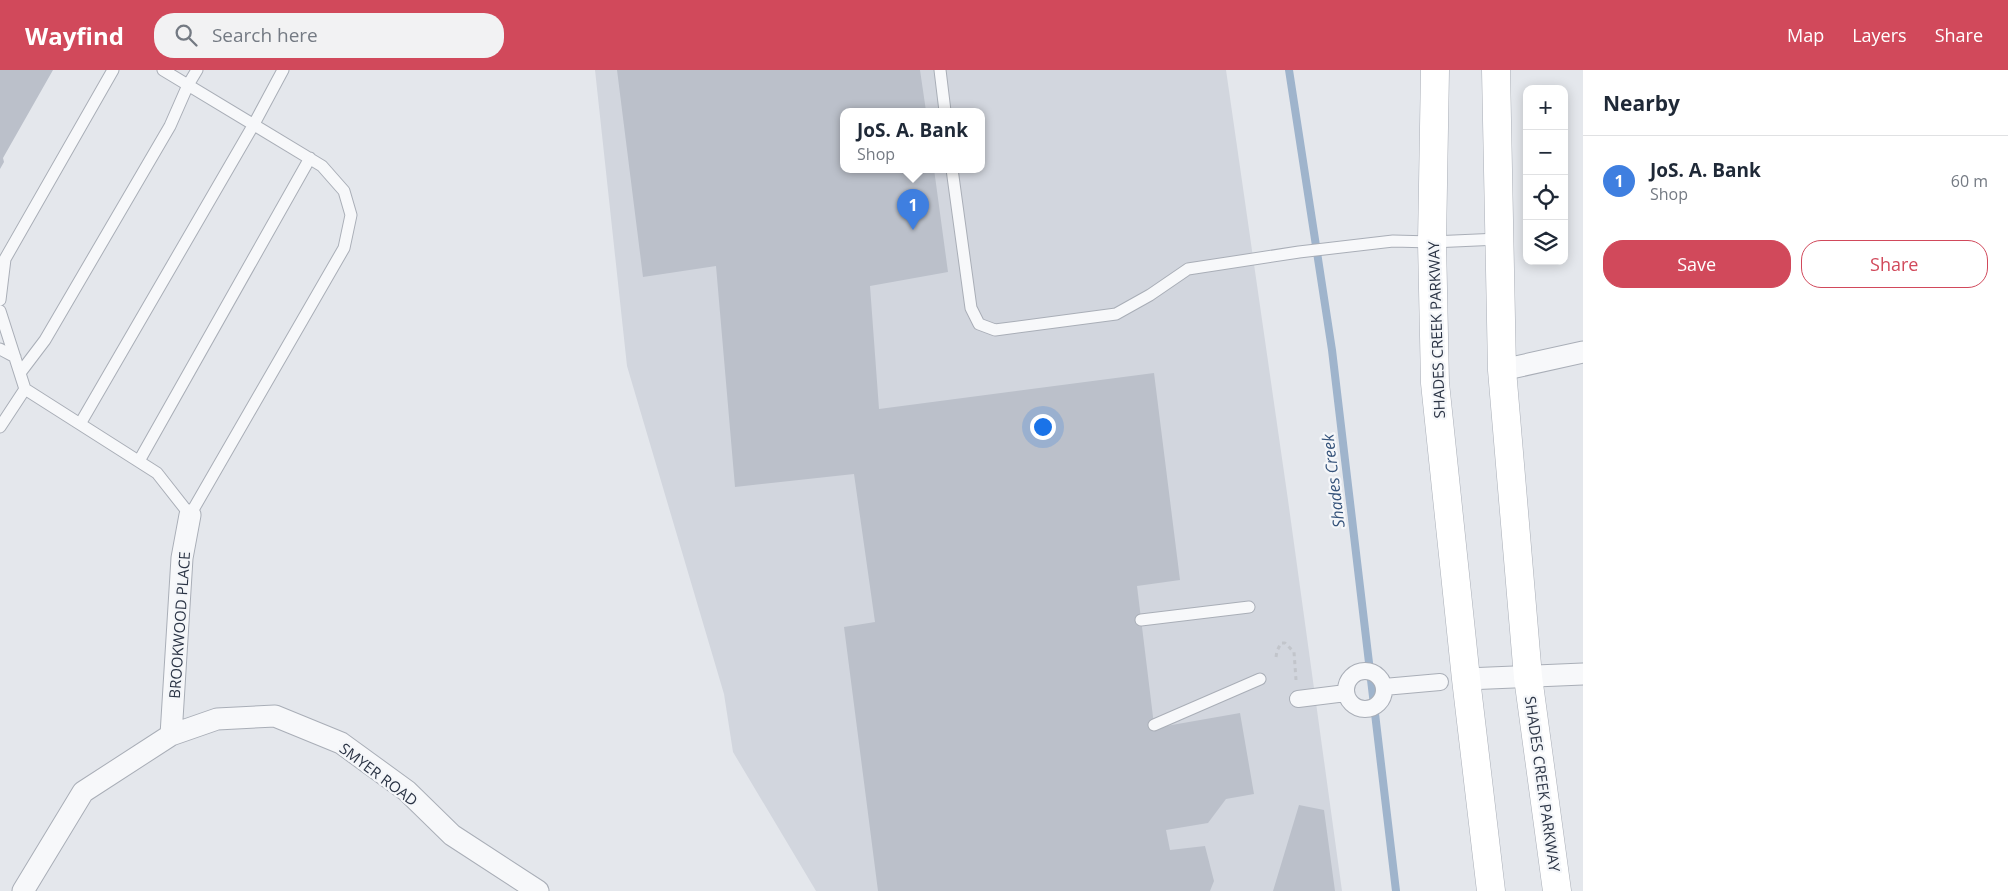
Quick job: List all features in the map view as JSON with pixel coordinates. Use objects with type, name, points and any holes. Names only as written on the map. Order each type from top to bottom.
[{"type":"main road","name":"SHADES CREEK PARKWAY","points":[[1435,70],[1432,242],[1435,383],[1453,680],[1491,891]]},
{"type":"main road","name":"SHADES CREEK PARKWAY","points":[[1496,70],[1502,370],[1528,677],[1557,891]]},
{"type":"street","points":[[1502,370],[1583,352]]},
{"type":"street","name":"BROOKWOOD PLACE","points":[[171,735],[182,558],[190,514]]},
{"type":"street","points":[[1360,672],[1372,672],[1378,676],[1384,686],[1382,699],[1378,704],[1367,709],[1355,706],[1350,702],[1346,693],[1350,679],[1360,672]]},
{"type":"street","points":[[1528,677],[1583,674]]},
{"type":"street","name":"SHADES CREEK PARKWAY","points":[[1453,680],[1528,677]]},
{"type":"street","points":[[1384,686],[1453,680]]},
{"type":"street","points":[[1298,699],[1346,693]]},
{"type":"street","name":"SMYER ROAD","points":[[23,891],[83,792],[171,735],[217,719],[276,716],[341,743],[407,792],[452,835],[538,891]]},
{"type":"lane","points":[[0,300],[2,258],[113,70]]},
{"type":"lane","points":[[0,311],[25,389],[157,473],[190,514],[344,248],[351,216],[344,190],[322,166],[163,70]]},
{"type":"lane","points":[[20,373],[45,340],[170,126],[188,85],[197,70]]},
{"type":"lane","points":[[80,424],[254,124],[283,70]]},
{"type":"lane","points":[[940,70],[945,108]]},
{"type":"lane","points":[[139,461],[310,158]]},
{"type":"lane","points":[[953,173],[971,308],[980,324],[995,330],[1116,314],[1150,295],[1188,269],[1393,241],[1432,242],[1499,239]]},
{"type":"lane","points":[[0,349],[15,357]]},
{"type":"lane","points":[[0,428],[25,389]]},
{"type":"lane","points":[[1141,620],[1249,607]]},
{"type":"lane","points":[[1154,725],[1260,679]]},
{"type":"path","points":[[1276,657],[1281,644],[1285,643],[1294,652],[1298,699]]},
{"type":"shaded area","points":[[595,70],[1226,70],[1342,891],[816,891],[733,752],[724,694],[627,366]]},
{"type":"building","points":[[0,70],[53,70],[3,158],[4,162],[0,169]]},
{"type":"building","points":[[617,70],[920,70],[926,108],[840,108],[840,173],[935,173],[948,272],[870,286],[879,409],[1154,373],[1180,580],[1137,586],[1154,725],[1149,729],[1240,713],[1254,794],[1226,799],[1208,823],[1166,830],[1170,850],[1205,846],[1214,881],[1210,891],[878,891],[844,627],[875,622],[854,474],[735,487],[716,266],[643,277]]},
{"type":"building","points":[[1299,805],[1324,810],[1335,891],[1273,891]]},
{"type":"waterway","name":"Shades Creek","points":[[1289,70],[1332,350],[1396,891]]},
{"type":"place","name":"JoS. A. Bank","points":[[913,230]]}]
